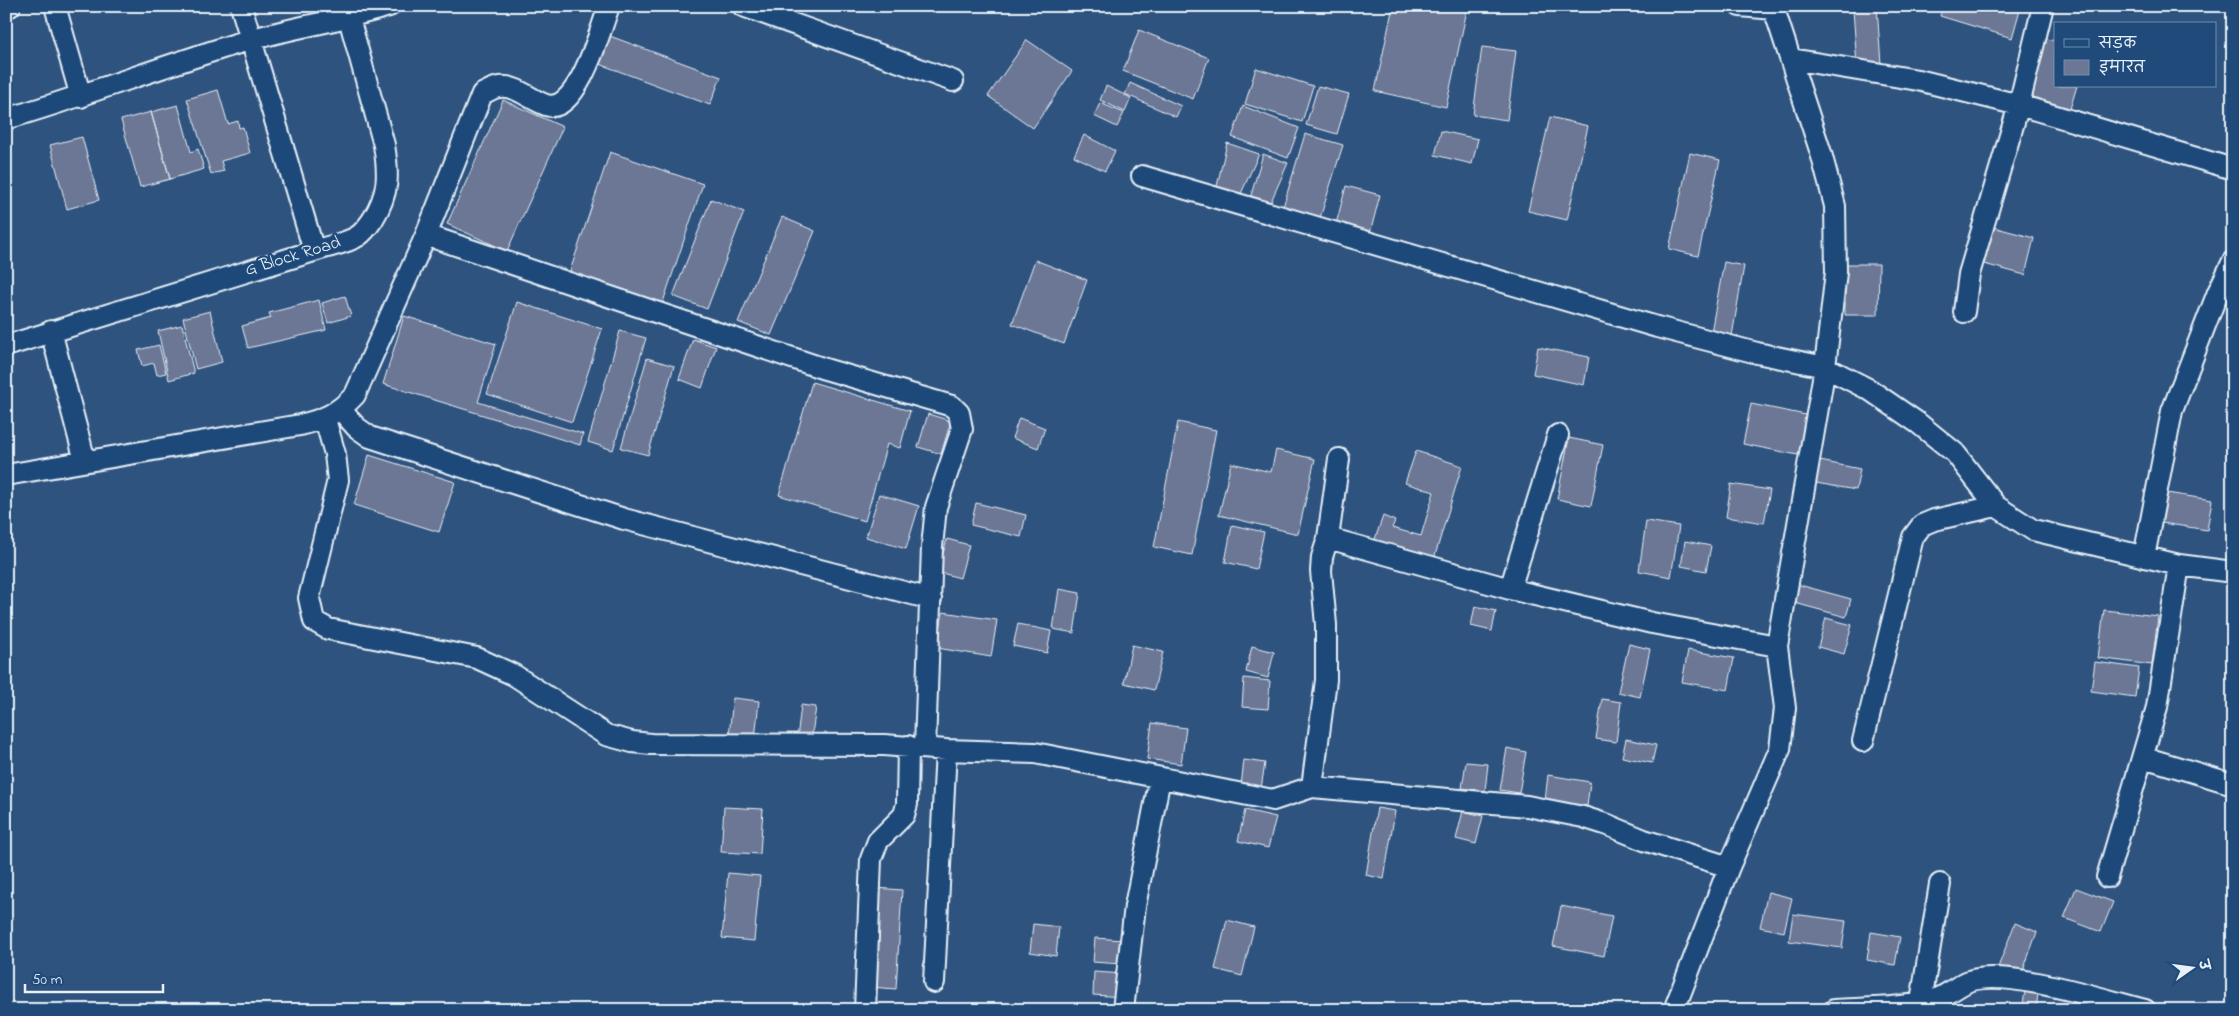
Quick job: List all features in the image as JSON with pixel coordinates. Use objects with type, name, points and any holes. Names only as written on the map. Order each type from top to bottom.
[{"type":"street","points":[[54,6],[81,97]]},
{"type":"street","points":[[240,6],[314,251]]},
{"type":"street","points":[[6,119],[81,97],[250,40],[350,18],[390,6]]},
{"type":"street","points":[[6,475],[300,425],[333,414],[355,395],[426,235],[482,94],[500,87],[517,91],[547,106],[559,105],[569,98],[582,77],[609,6]]},
{"type":"street","points":[[743,6],[953,81]]},
{"type":"street","points":[[1674,1010],[1729,867],[1780,749],[1785,708],[1777,646],[1825,367],[1836,272],[1835,206],[1821,153],[1774,8],[1740,6]]},
{"type":"street","points":[[1964,312],[1969,274],[2019,106],[2043,6]]},
{"type":"street","name":"G Block Road","points":[[6,346],[314,251],[358,236],[369,226],[380,208],[387,189],[387,163],[384,145],[350,18]]},
{"type":"street","points":[[1791,59],[1918,80],[2019,106],[2233,169]]},
{"type":"street","points":[[1142,176],[1657,327],[1757,353],[1825,367],[1870,390],[1918,423],[1954,453],[1996,506],[2033,530],[2179,565],[2233,572]]},
{"type":"street","points":[[426,235],[825,369],[952,406],[959,413],[962,429],[936,507],[932,547],[931,599],[916,747],[907,804],[904,816],[878,841],[871,859],[865,1010]]},
{"type":"street","points":[[2144,557],[2172,411],[2218,292],[2233,262]]},
{"type":"street","points":[[51,331],[85,461]]},
{"type":"street","points":[[333,414],[370,438],[596,510],[931,599]]},
{"type":"street","points":[[333,414],[338,480],[309,598],[314,621],[328,629],[478,658],[514,675],[606,735],[632,742],[916,747],[1035,753],[1273,800],[1312,787],[1527,806],[1564,813],[1608,825],[1644,840],[1729,867]]},
{"type":"street","points":[[1510,589],[1558,435]]},
{"type":"street","points":[[1312,787],[1326,680],[1326,626],[1321,572],[1322,557],[1328,538],[1338,459]]},
{"type":"street","points":[[1863,741],[1913,537],[1922,525],[1934,520],[1996,506]]},
{"type":"street","points":[[1328,538],[1510,589],[1652,623],[1777,646]]},
{"type":"street","points":[[2107,877],[2157,707],[2179,565]]},
{"type":"street","points":[[934,982],[946,750]]},
{"type":"street","points":[[2143,756],[2233,784]]},
{"type":"street","points":[[1123,1010],[1135,906],[1160,778]]},
{"type":"street","points":[[1921,1002],[1940,884]]},
{"type":"street","points":[[1834,1010],[1921,1002],[1949,994],[1969,981],[2008,979],[2029,981],[2145,1010]]},
{"type":"building","points":[[1393,6],[1449,6],[1467,10],[1446,107],[1375,91]]},
{"type":"building","points":[[1943,6],[2021,6],[2012,38],[1940,16]]},
{"type":"building","points":[[1877,7],[1881,64],[1857,66],[1853,9]]},
{"type":"building","points":[[1139,30],[1209,58],[1193,99],[1123,71]]},
{"type":"building","points":[[607,35],[721,77],[710,105],[597,63]]},
{"type":"building","points":[[2040,37],[2054,41],[2054,88],[2076,88],[2069,112],[2022,98]]},
{"type":"building","points":[[1027,40],[1072,71],[1033,128],[988,96]]},
{"type":"building","points":[[1482,47],[1516,51],[1507,120],[1473,115]]},
{"type":"building","points":[[1256,68],[1313,86],[1302,122],[1245,104]]},
{"type":"building","points":[[1130,83],[1181,106],[1176,117],[1125,94]]},
{"type":"building","points":[[1106,86],[1131,98],[1125,112],[1100,100]]},
{"type":"building","points":[[1318,86],[1349,94],[1337,134],[1306,125]]},
{"type":"building","points":[[218,90],[228,124],[238,121],[239,128],[243,127],[250,153],[221,161],[224,171],[211,174],[187,99]]},
{"type":"building","points":[[503,100],[563,127],[507,251],[447,224]]},
{"type":"building","points":[[1100,103],[1124,113],[1117,127],[1094,116]]},
{"type":"building","points":[[178,105],[191,152],[198,149],[204,169],[170,179],[151,112]]},
{"type":"building","points":[[1243,106],[1299,128],[1288,158],[1232,137]]},
{"type":"building","points":[[151,112],[170,179],[140,187],[121,120]]},
{"type":"building","points":[[1550,117],[1588,126],[1567,220],[1528,211]]},
{"type":"building","points":[[1441,131],[1478,139],[1472,164],[1435,155]]},
{"type":"building","points":[[1305,134],[1343,145],[1320,218],[1283,207]]},
{"type":"building","points":[[1084,135],[1115,151],[1105,171],[1074,156]]},
{"type":"building","points":[[82,137],[99,200],[67,209],[50,145]]},
{"type":"building","points":[[1227,143],[1259,154],[1239,198],[1216,190]]},
{"type":"building","points":[[610,152],[703,184],[662,305],[569,274]]},
{"type":"building","points":[[1690,153],[1720,160],[1698,256],[1669,249]]},
{"type":"building","points":[[1263,154],[1288,163],[1268,208],[1249,202]]},
{"type":"building","points":[[1346,186],[1380,195],[1369,237],[1335,228]]},
{"type":"building","points":[[711,199],[744,212],[707,309],[673,296]]},
{"type":"building","points":[[782,217],[815,231],[771,335],[738,322]]},
{"type":"building","points":[[1993,227],[2034,238],[2025,275],[1984,264]]},
{"type":"building","points":[[1035,260],[1087,280],[1064,344],[1012,324]]},
{"type":"building","points":[[1724,262],[1744,266],[1732,336],[1711,332]]},
{"type":"building","points":[[1845,264],[1879,264],[1878,315],[1845,315]]},
{"type":"building","points":[[345,296],[351,316],[328,323],[322,303]]},
{"type":"building","points":[[319,300],[326,330],[248,348],[242,326],[271,318],[269,313]]},
{"type":"building","points":[[517,302],[602,329],[572,422],[487,394]]},
{"type":"building","points":[[210,311],[222,362],[196,369],[183,318]]},
{"type":"building","points":[[404,316],[496,344],[478,402],[583,434],[580,445],[383,384]]},
{"type":"building","points":[[182,325],[194,373],[169,380],[158,331]]},
{"type":"building","points":[[620,331],[646,338],[613,450],[588,442]]},
{"type":"building","points":[[693,339],[716,347],[702,388],[679,379]]},
{"type":"building","points":[[159,345],[166,373],[157,375],[154,363],[142,366],[138,350]]},
{"type":"building","points":[[1538,347],[1589,357],[1584,385],[1533,374]]},
{"type":"building","points":[[647,358],[674,366],[648,455],[621,448]]},
{"type":"building","points":[[812,382],[910,411],[900,448],[887,444],[865,521],[779,495]]},
{"type":"building","points":[[1751,404],[1811,416],[1803,456],[1743,444]]},
{"type":"building","points":[[928,414],[951,421],[941,454],[918,447]]},
{"type":"building","points":[[1019,418],[1045,428],[1038,448],[1012,438]]},
{"type":"building","points":[[1178,422],[1216,430],[1192,555],[1154,547]]},
{"type":"building","points":[[1569,438],[1603,445],[1591,506],[1557,499]]},
{"type":"building","points":[[1276,450],[1315,459],[1298,534],[1219,515],[1231,463],[1271,472]]},
{"type":"building","points":[[1416,451],[1462,466],[1434,559],[1374,542],[1383,516],[1395,521],[1392,528],[1421,536],[1434,492],[1405,483]]},
{"type":"building","points":[[369,455],[455,482],[439,532],[354,505]]},
{"type":"building","points":[[1820,461],[1860,469],[1856,490],[1816,483]]},
{"type":"building","points":[[1731,484],[1770,490],[1764,523],[1726,517]]},
{"type":"building","points":[[2167,493],[2212,500],[2207,530],[2162,523]]},
{"type":"building","points":[[879,494],[919,506],[906,549],[866,537]]},
{"type":"building","points":[[976,503],[1026,515],[1021,537],[971,525]]},
{"type":"building","points":[[1646,521],[1679,526],[1671,577],[1639,571]]},
{"type":"building","points":[[1232,525],[1264,532],[1256,569],[1225,562]]},
{"type":"building","points":[[947,539],[969,545],[960,578],[938,572]]},
{"type":"building","points":[[1685,541],[1711,546],[1706,571],[1681,566]]},
{"type":"building","points":[[1796,584],[1851,599],[1846,617],[1791,602]]},
{"type":"building","points":[[1059,589],[1080,593],[1074,633],[1053,629]]},
{"type":"building","points":[[1475,606],[1496,611],[1492,631],[1471,626]]},
{"type":"building","points":[[2104,610],[2158,616],[2152,665],[2098,658]]},
{"type":"building","points":[[943,612],[997,620],[991,657],[937,648]]},
{"type":"building","points":[[1826,618],[1852,625],[1844,654],[1818,647]]},
{"type":"building","points":[[1018,624],[1051,631],[1047,653],[1013,646]]},
{"type":"building","points":[[1629,644],[1650,649],[1640,697],[1618,692]]},
{"type":"building","points":[[1132,645],[1163,652],[1154,690],[1124,683]]},
{"type":"building","points":[[1252,646],[1274,652],[1268,678],[1246,672]]},
{"type":"building","points":[[1688,650],[1734,658],[1728,690],[1682,682]]},
{"type":"building","points":[[2095,662],[2139,668],[2135,697],[2091,691]]},
{"type":"building","points":[[1244,678],[1270,681],[1268,709],[1242,707]]},
{"type":"building","points":[[733,698],[759,701],[755,739],[729,736]]},
{"type":"building","points":[[1602,699],[1621,702],[1616,742],[1596,739]]},
{"type":"building","points":[[801,705],[816,707],[811,741],[797,739]]},
{"type":"building","points":[[1152,723],[1186,728],[1181,764],[1147,759]]},
{"type":"building","points":[[1626,739],[1656,745],[1652,763],[1622,757]]},
{"type":"building","points":[[1507,748],[1526,752],[1519,793],[1500,790]]},
{"type":"building","points":[[1244,760],[1265,763],[1261,789],[1241,786]]},
{"type":"building","points":[[1466,762],[1488,764],[1485,791],[1462,788]]},
{"type":"building","points":[[1548,775],[1590,782],[1587,806],[1545,800]]},
{"type":"building","points":[[724,807],[763,809],[760,854],[721,852]]},
{"type":"building","points":[[1377,808],[1395,811],[1384,879],[1366,875]]},
{"type":"building","points":[[1245,810],[1276,817],[1268,848],[1238,841]]},
{"type":"building","points":[[1463,811],[1483,816],[1476,844],[1456,839]]},
{"type":"building","points":[[728,873],[760,876],[754,941],[722,938]]},
{"type":"building","points":[[876,888],[902,890],[896,989],[870,987]]},
{"type":"building","points":[[2076,888],[2113,902],[2101,932],[2064,918]]},
{"type":"building","points":[[1768,892],[1792,898],[1784,932],[1760,927]]},
{"type":"building","points":[[1561,906],[1612,916],[1604,956],[1553,946]]},
{"type":"building","points":[[1793,914],[1846,921],[1842,948],[1789,941]]},
{"type":"building","points":[[1227,920],[1254,927],[1242,976],[1215,969]]},
{"type":"building","points":[[2015,923],[2037,932],[2020,979],[1997,970]]},
{"type":"building","points":[[1033,924],[1059,927],[1056,956],[1030,952]]},
{"type":"building","points":[[1871,932],[1900,937],[1895,965],[1867,960]]},
{"type":"building","points":[[1095,938],[1123,940],[1121,964],[1093,962]]},
{"type":"building","points":[[1094,972],[1125,974],[1123,997],[1093,995]]},
{"type":"building","points":[[2025,992],[2038,994],[2036,1010],[2022,1010]]}]
